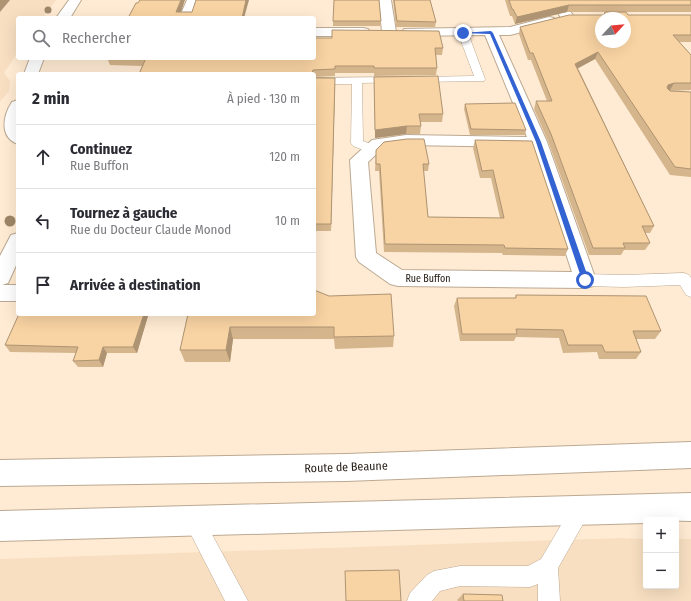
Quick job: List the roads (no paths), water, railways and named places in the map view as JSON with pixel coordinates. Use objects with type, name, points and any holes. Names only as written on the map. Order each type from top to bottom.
[{"type":"street","points":[[64,16],[75,0]]},
{"type":"street","points":[[187,16],[194,0]]},
{"type":"street","points":[[386,0],[389,32]]},
{"type":"street","points":[[557,0],[567,17]]},
{"type":"street","points":[[316,32],[491,33],[510,31],[567,17],[583,17]]},
{"type":"street","points":[[491,33],[538,142],[585,280]]},
{"type":"street","points":[[11,118],[9,131],[16,138]]},
{"type":"street","name":"Rue Buffon","points":[[538,142],[406,140],[378,144],[359,160],[366,257],[398,278],[585,280]]},
{"type":"street","points":[[0,148],[16,144]]},
{"type":"street","points":[[0,277],[16,244]]},
{"type":"street","points":[[0,293],[16,293]]},
{"type":"street","name":"Route de Beaune","points":[[0,473],[202,471],[568,461],[691,455]]},
{"type":"street","points":[[0,526],[691,506]]},
{"type":"lane","points":[[316,81],[480,79],[463,33]]},
{"type":"lane","points":[[357,81],[357,143],[372,149]]},
{"type":"lane","points":[[585,280],[624,281],[684,279],[691,291]]},
{"type":"lane","points":[[418,601],[434,582],[460,576],[530,577],[548,566],[581,510]]},
{"type":"lane","points":[[194,521],[237,601]]},
{"type":"lane","points":[[548,566],[549,601]]}]
